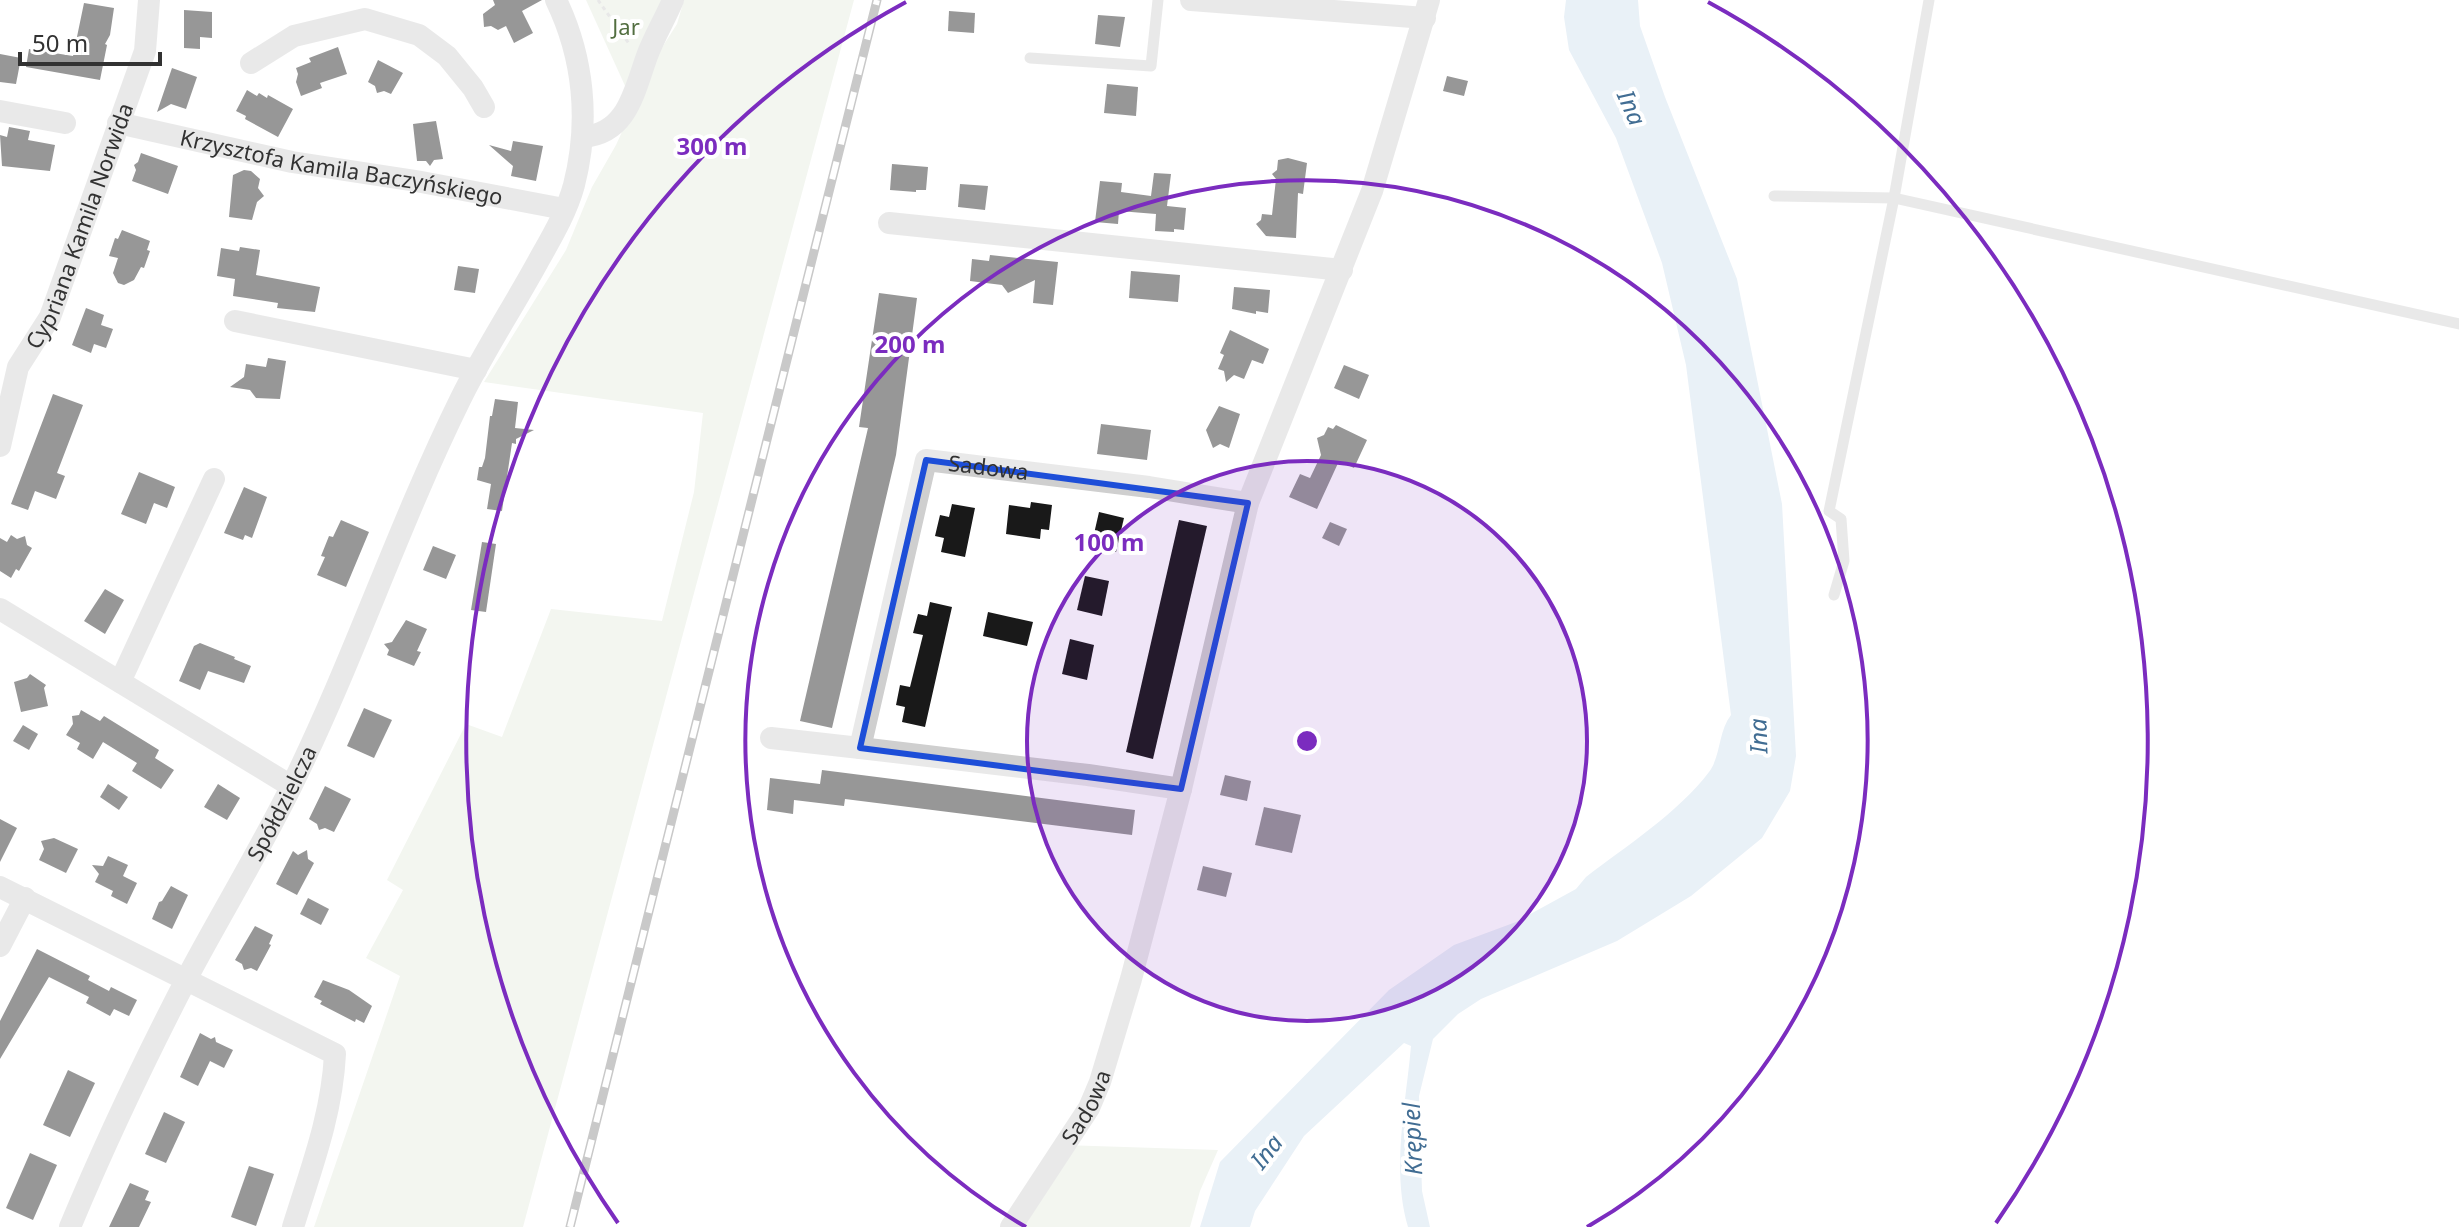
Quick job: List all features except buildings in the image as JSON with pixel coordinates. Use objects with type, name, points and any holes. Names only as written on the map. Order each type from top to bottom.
[{"type":"street","name":"Cypriana Kamila Norwida","points":[[0,446],[18,367],[50,317],[145,51],[149,0]]},
{"type":"street","name":"Spółdzielcza","points":[[70,1227],[187,978],[291,786],[347,665],[403,525],[476,370],[559,223],[574,186],[583,137],[583,101],[578,57],[556,0]]},
{"type":"street","points":[[583,137],[598,136],[615,124],[638,86],[647,54],[673,0]]},
{"type":"street","points":[[1191,0],[1427,9]]},
{"type":"street","points":[[251,63],[294,36],[365,9],[419,35],[447,56],[484,107]]},
{"type":"street","name":"Sadowa","points":[[1011,1227],[1089,1108],[1100,1082],[1131,979],[1181,789],[1248,503],[1372,191],[1427,9]]},
{"type":"street","points":[[0,111],[65,123]]},
{"type":"street","name":"Krzysztofa Kamila Baczyńskiego","points":[[118,123],[292,162],[564,209]]},
{"type":"street","points":[[889,223],[1342,270]]},
{"type":"street","points":[[235,321],[476,370]]},
{"type":"street","name":"Sadowa","points":[[860,748],[926,460],[1149,487],[1248,503]]},
{"type":"street","points":[[120,682],[214,479]]},
{"type":"street","points":[[0,609],[291,786]]},
{"type":"street","points":[[771,738],[1088,775],[1181,789]]},
{"type":"street","points":[[0,887],[335,1054],[333,1090],[327,1119],[293,1227]]},
{"type":"street","points":[[0,946],[25,898]]},
{"type":"lane","points":[[1030,58],[1151,66],[1158,0]]},
{"type":"lane","points":[[1834,595],[1844,561],[1841,519],[1829,511],[1894,198],[1929,0]]},
{"type":"lane","points":[[1774,196],[1894,198],[2459,324]]},
{"type":"path","points":[[598,0],[628,45],[647,54]]},
{"type":"highlighted area","points":[[926,460],[1248,503],[1181,789],[860,748]]},
{"type":"green space","name":"Jar","points":[[586,0],[665,0],[626,88]]},
{"type":"green space","points":[[684,0],[854,0],[523,1227],[314,1227],[400,976],[366,958],[403,890],[387,880],[466,724],[502,737],[551,609],[662,621],[694,492],[703,413],[484,382],[566,250],[592,187],[616,145],[656,57],[677,24]]},
{"type":"green space","points":[[1063,1145],[1218,1150],[1200,1191],[1190,1227],[1017,1227]]},
{"type":"water","points":[[1566,0],[1638,0],[1640,26],[1665,97],[1737,279],[1782,504],[1796,756],[1790,791],[1762,838],[1691,896],[1617,941],[1481,999],[1458,1014],[1433,1039],[1419,1096],[1422,1191],[1430,1227],[1408,1227],[1403,1205],[1401,1137],[1411,1046],[1404,1043],[1304,1136],[1255,1211],[1250,1227],[1200,1227],[1220,1162],[1389,990],[1454,945],[1516,922],[1576,889],[1586,877],[1651,828],[1697,787],[1713,766],[1731,715],[1686,365],[1662,263],[1616,138],[1569,50],[1564,17]]},
{"type":"railway","points":[[570,1227],[877,0]]},
{"type":"water label","name":"Ina","points":[[1631,108]]},
{"type":"water label","name":"Ina","points":[[1759,736]]},
{"type":"water label","name":"Krępiel","points":[[1413,1139]]},
{"type":"water label","name":"Ina","points":[[1267,1152]]}]
